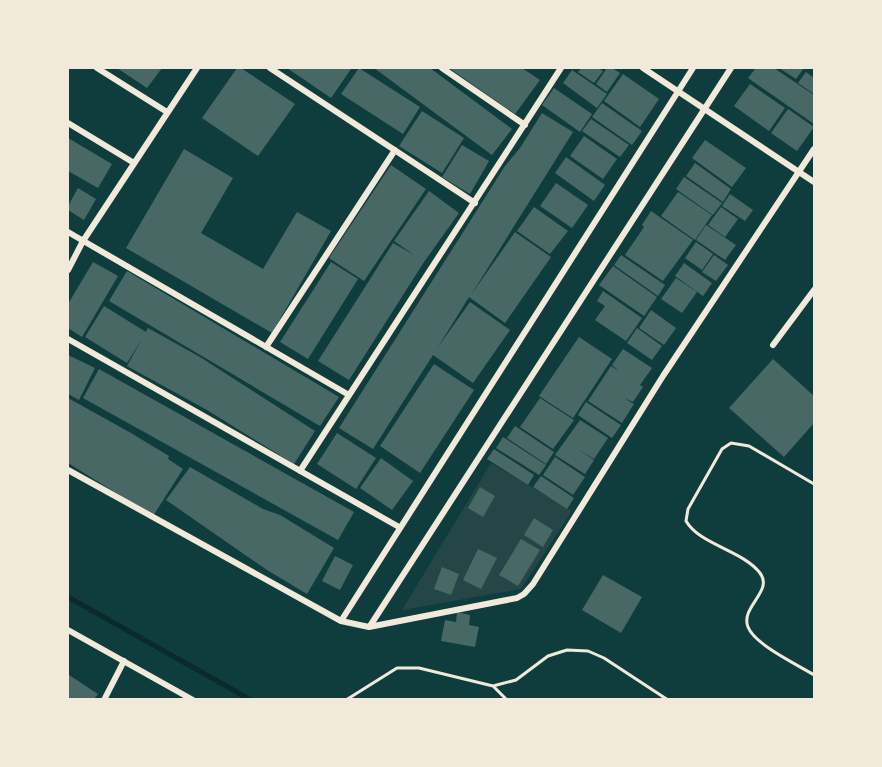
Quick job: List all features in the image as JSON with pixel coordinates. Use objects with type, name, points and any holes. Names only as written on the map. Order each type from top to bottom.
[{"type":"street","points":[[97,68],[167,112]]},
{"type":"street","points":[[68,270],[83,241],[197,68]]},
{"type":"street","points":[[270,68],[475,203]]},
{"type":"street","points":[[442,68],[525,124]]},
{"type":"street","points":[[300,471],[561,68]]},
{"type":"street","points":[[643,68],[814,182]]},
{"type":"street","points":[[341,621],[693,68]]},
{"type":"street","points":[[369,627],[703,108],[732,68]]},
{"type":"street","points":[[68,123],[134,163]]},
{"type":"street","points":[[68,470],[341,621],[369,627],[517,598],[533,584],[663,376],[814,149]]},
{"type":"street","points":[[266,347],[394,150]]},
{"type":"street","points":[[68,232],[349,395]]},
{"type":"street","points":[[773,345],[814,291]]},
{"type":"street","points":[[68,339],[399,527]]},
{"type":"street","points":[[68,630],[194,699]]},
{"type":"street","points":[[104,699],[124,661]]},
{"type":"path","points":[[814,484],[749,446],[731,443],[722,449],[688,509],[686,521],[690,529],[758,570],[763,578],[763,587],[748,611],[748,627],[758,640],[814,675]]},
{"type":"path","points":[[346,699],[398,669],[419,668],[493,686],[516,680],[548,657],[567,650],[588,651],[604,657],[668,699]]},
{"type":"path","points":[[493,686],[507,699]]},
{"type":"shaded area","points":[[491,463],[572,511],[521,589],[402,610]]},
{"type":"building","points":[[117,68],[162,68],[147,88]]},
{"type":"building","points":[[237,68],[241,68],[295,104],[258,156],[202,118]]},
{"type":"building","points":[[287,68],[348,68],[351,69],[331,98]]},
{"type":"building","points":[[359,68],[420,107],[403,134],[341,94]]},
{"type":"building","points":[[374,68],[430,68],[512,129],[492,155]]},
{"type":"building","points":[[449,68],[522,68],[540,80],[515,114]]},
{"type":"building","points":[[581,68],[598,68],[603,71],[594,83],[578,72]]},
{"type":"building","points":[[607,68],[620,73],[607,92],[596,84]]},
{"type":"building","points":[[756,68],[774,68],[814,95],[814,124],[748,78]]},
{"type":"building","points":[[779,68],[804,68],[796,79]]},
{"type":"building","points":[[572,70],[607,94],[597,108],[563,83]]},
{"type":"building","points":[[806,72],[814,78],[814,94],[798,83]]},
{"type":"building","points":[[623,74],[659,99],[640,127],[604,101]]},
{"type":"building","points":[[750,84],[785,108],[769,131],[734,106]]},
{"type":"building","points":[[554,88],[592,114],[580,132],[542,105]]},
{"type":"building","points":[[602,103],[642,131],[632,145],[592,117]]},
{"type":"building","points":[[788,109],[814,127],[797,151],[771,133]]},
{"type":"building","points":[[422,111],[464,138],[442,173],[399,146]]},
{"type":"building","points":[[542,113],[573,132],[471,295],[515,232],[551,257],[505,323],[469,297],[438,347],[470,302],[510,330],[473,383],[433,355],[373,449],[339,428],[505,166],[520,148]]},
{"type":"building","points":[[591,119],[629,145],[620,157],[582,131]]},
{"type":"building","points":[[584,136],[617,159],[603,179],[570,156]]},
{"type":"building","points":[[68,138],[112,164],[98,188],[68,171]]},
{"type":"building","points":[[705,140],[746,168],[732,187],[692,158]]},
{"type":"building","points":[[462,145],[489,161],[470,194],[442,177]]},
{"type":"building","points":[[184,149],[233,178],[201,233],[263,269],[297,212],[331,231],[272,333],[126,248]]},
{"type":"building","points":[[566,157],[605,185],[594,201],[555,173]]},
{"type":"building","points":[[695,163],[731,189],[723,202],[686,176]]},
{"type":"building","points":[[391,165],[426,189],[364,281],[329,258]]},
{"type":"building","points":[[684,177],[722,203],[713,215],[676,189]]},
{"type":"building","points":[[556,183],[588,205],[572,228],[540,206]]},
{"type":"building","points":[[78,188],[96,199],[84,220],[68,210]]},
{"type":"building","points":[[429,191],[459,213],[424,262],[349,380],[318,361],[393,243],[414,255],[394,241]]},
{"type":"building","points":[[678,192],[712,215],[695,240],[661,216]]},
{"type":"building","points":[[730,194],[753,210],[745,221],[722,206]]},
{"type":"building","points":[[534,207],[568,231],[550,254],[517,231]]},
{"type":"building","points":[[721,207],[738,219],[725,237],[708,225]]},
{"type":"building","points":[[651,211],[693,240],[663,281],[625,255],[644,227],[642,225]]},
{"type":"building","points":[[706,225],[736,245],[725,260],[696,240]]},
{"type":"building","points":[[696,242],[713,254],[702,270],[685,258]]},
{"type":"building","points":[[621,255],[665,285],[658,296],[614,265]]},
{"type":"building","points":[[714,255],[728,265],[716,281],[702,272]]},
{"type":"building","points":[[93,262],[118,276],[82,337],[68,328],[68,304]]},
{"type":"building","points":[[331,262],[358,279],[308,359],[280,342]]},
{"type":"building","points":[[684,263],[712,283],[703,296],[675,276]]},
{"type":"building","points":[[613,266],[657,297],[644,316],[599,285]]},
{"type":"building","points":[[127,271],[339,397],[320,426],[109,301]]},
{"type":"building","points":[[676,278],[697,292],[682,313],[661,299]]},
{"type":"building","points":[[603,291],[642,318],[626,341],[595,320],[605,306],[597,301]]},
{"type":"building","points":[[104,306],[146,332],[148,328],[200,357],[315,431],[294,464],[207,410],[127,366],[142,339],[127,363],[85,337]]},
{"type":"building","points":[[651,310],[676,328],[664,345],[639,328]]},
{"type":"building","points":[[637,328],[662,346],[652,360],[627,343]]},
{"type":"building","points":[[579,337],[612,359],[573,418],[539,396]]},
{"type":"building","points":[[623,349],[652,368],[640,385],[643,387],[633,402],[624,398],[634,404],[622,423],[588,401],[611,366],[619,371],[612,365]]},
{"type":"building","points":[[68,355],[95,368],[79,400],[68,394]]},
{"type":"building","points":[[773,359],[814,396],[814,423],[784,457],[729,408]]},
{"type":"building","points":[[434,364],[474,390],[420,473],[380,446]]},
{"type":"building","points":[[99,369],[354,512],[338,540],[83,398]]},
{"type":"building","points":[[68,398],[169,456],[168,459],[183,469],[153,516],[68,463]]},
{"type":"building","points":[[540,398],[574,420],[553,449],[520,427]]},
{"type":"building","points":[[586,402],[621,425],[612,438],[578,415]]},
{"type":"building","points":[[580,420],[608,438],[594,459],[577,449],[594,460],[585,474],[555,455]]},
{"type":"building","points":[[515,426],[554,452],[546,464],[507,438]]},
{"type":"building","points":[[337,433],[376,458],[356,489],[317,464]]},
{"type":"building","points":[[503,437],[546,465],[539,475],[496,448]]},
{"type":"building","points":[[494,449],[534,475],[528,485],[487,459]]},
{"type":"building","points":[[555,457],[585,477],[573,495],[543,475]]},
{"type":"building","points":[[381,458],[413,481],[392,510],[360,488]]},
{"type":"building","points":[[190,467],[263,509],[280,515],[334,548],[307,594],[267,570],[166,500]]},
{"type":"building","points":[[541,476],[574,498],[567,509],[533,487]]},
{"type":"building","points":[[480,487],[495,496],[483,517],[468,508]]},
{"type":"building","points":[[534,518],[553,530],[543,547],[524,535]]},
{"type":"building","points":[[521,539],[540,550],[518,586],[499,575]]},
{"type":"building","points":[[478,549],[497,558],[481,589],[463,580]]},
{"type":"building","points":[[335,556],[353,565],[340,590],[322,581]]},
{"type":"building","points":[[442,567],[459,574],[451,595],[434,589]]},
{"type":"building","points":[[603,575],[642,597],[621,633],[582,610]]},
{"type":"building","points":[[457,612],[470,615],[469,625],[479,627],[475,647],[441,641],[445,620],[456,622]]},
{"type":"building","points":[[69,675],[98,694],[94,699],[68,699]]},
{"type":"waterway","points":[[68,597],[251,700]]}]
